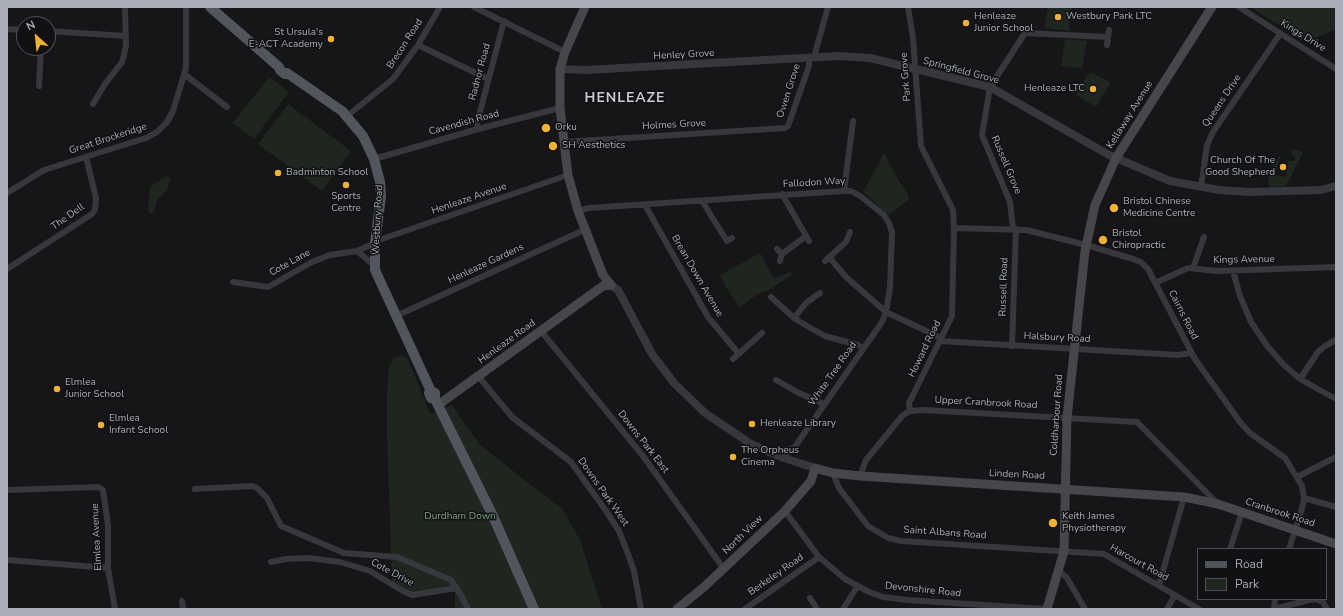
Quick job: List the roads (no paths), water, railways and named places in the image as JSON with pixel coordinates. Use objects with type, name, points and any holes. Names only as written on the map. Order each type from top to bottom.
[{"type":"main road","name":"Westbury Road","points":[[210,7],[283,70],[344,113],[363,136],[374,159],[382,196],[376,242],[375,264],[380,266],[382,274],[380,278],[430,389],[429,393],[436,402],[492,514],[535,609]]},
{"type":"main road","points":[[585,7],[565,52],[560,69],[560,108],[568,175],[578,211],[584,230],[598,259],[611,277],[611,285]]},
{"type":"main road","name":"Kellaway Avenue","points":[[1086,245],[1095,206],[1116,158],[1212,7]]},
{"type":"main road","name":"Coldharbour Road","points":[[1046,609],[1064,551],[1067,418],[1086,245]]},
{"type":"main road","name":"Henleaze Road","points":[[436,402],[478,376],[589,297],[606,291],[611,285]]},
{"type":"main road","name":"North View","points":[[677,609],[724,569],[785,510],[811,481],[815,468]]},
{"type":"main road","name":"Linden Road","points":[[815,468],[833,473],[860,476],[1065,488],[1184,497],[1218,504]]},
{"type":"main road","name":"Cranbrook Road","points":[[1218,504],[1336,544]]},
{"type":"street","points":[[93,104],[105,84],[122,62],[126,45],[125,7]]},
{"type":"street","name":"Great Brockeridge","points":[[7,193],[44,170],[146,138],[157,132],[167,122],[173,111],[186,68],[186,7]]},
{"type":"street","name":"Brecon Road","points":[[344,113],[382,89],[394,79],[418,45],[440,7]]},
{"type":"street","points":[[474,7],[565,52]]},
{"type":"street","name":"Owen Grove","points":[[785,128],[788,126],[791,118],[828,7]]},
{"type":"street","name":"Park Grove","points":[[908,7],[921,146]]},
{"type":"street","name":"Kings Drive","points":[[1239,7],[1336,69]]},
{"type":"street","name":"Radnor Road","points":[[478,129],[476,123],[504,21]]},
{"type":"street","points":[[1107,45],[1108,30]]},
{"type":"street","points":[[56,32],[126,36]]},
{"type":"street","name":"Russell Grove","points":[[1014,229],[1010,202],[982,135],[990,87],[1025,33],[1108,37]]},
{"type":"street","name":"Queens Drive","points":[[1202,187],[1207,145],[1212,132],[1280,34]]},
{"type":"street","points":[[418,45],[488,79]]},
{"type":"street","points":[[40,56],[40,86]]},
{"type":"street","name":"Springfield Grove","points":[[812,58],[838,56],[870,58],[990,87],[1116,158],[1170,181],[1202,187],[1264,192],[1321,190],[1336,186]]},
{"type":"street","name":"Henley Grove","points":[[560,69],[586,70],[812,58]]},
{"type":"street","points":[[184,74],[227,107]]},
{"type":"street","name":"Cavendish Road","points":[[374,159],[478,129],[560,108]]},
{"type":"street","points":[[844,190],[853,121]]},
{"type":"street","name":"Holmes Grove","points":[[564,142],[785,128]]},
{"type":"street","name":"Howard Road","points":[[910,411],[909,403],[952,316],[954,210],[921,146]]},
{"type":"street","name":"The Dell","points":[[7,269],[92,214],[95,210],[96,198],[86,157]]},
{"type":"street","name":"Henleaze Avenue","points":[[376,242],[568,175]]},
{"type":"street","name":"Fallodon Way","points":[[578,211],[782,194],[844,190],[851,191],[860,196],[884,215],[889,222],[892,232],[890,288],[886,312]]},
{"type":"street","points":[[780,261],[780,252],[807,238],[782,194]]},
{"type":"street","points":[[702,200],[727,241],[732,238]]},
{"type":"street","name":"Brean Down Avenue","points":[[645,205],[708,317],[739,354]]},
{"type":"street","name":"Cairns Road","points":[[954,228],[1014,229],[1086,245],[1141,262],[1148,269],[1191,353],[1240,422],[1250,433],[1285,458],[1302,486],[1304,498]]},
{"type":"street","name":"Russell Road","points":[[1012,346],[1014,229]]},
{"type":"street","name":"Henleaze Gardens","points":[[396,316],[584,230]]},
{"type":"street","points":[[854,242],[849,236],[827,259],[886,312],[940,340]]},
{"type":"street","points":[[1193,268],[1204,237]]},
{"type":"street","name":"Cote Lane","points":[[233,282],[268,287],[312,262],[330,255],[357,251],[376,242]]},
{"type":"street","points":[[357,251],[375,264]]},
{"type":"street","name":"Kings Avenue","points":[[1155,283],[1184,268],[1232,271],[1336,267]]},
{"type":"street","points":[[1232,271],[1240,296],[1251,322],[1268,347],[1284,365],[1300,379],[1336,399]]},
{"type":"street","points":[[611,285],[618,290],[624,304],[652,354],[674,383],[705,413],[745,441],[784,458],[815,468]]},
{"type":"street","points":[[794,318],[806,303],[818,294],[811,289]]},
{"type":"street","points":[[771,297],[794,318],[825,336],[858,345],[863,348]]},
{"type":"street","points":[[774,310],[779,305]]},
{"type":"street","name":"White Tree Road","points":[[784,458],[790,449],[794,448],[882,322],[886,312]]},
{"type":"street","name":"Downs Park East","points":[[541,331],[643,456],[724,569]]},
{"type":"street","points":[[733,359],[762,333]]},
{"type":"street","name":"Halsbury Road","points":[[940,340],[1074,350],[1174,354],[1191,353]]},
{"type":"street","points":[[1300,379],[1318,352],[1336,340]]},
{"type":"street","points":[[1174,354],[1187,344]]},
{"type":"street","name":"Downs Park West","points":[[478,376],[512,417],[571,462],[606,510],[619,531],[628,554],[634,571],[641,609]]},
{"type":"street","points":[[776,380],[799,393],[824,404]]},
{"type":"street","name":"Upper Cranbrook Road","points":[[910,411],[923,410],[1140,423],[1218,504]]},
{"type":"street","points":[[860,476],[864,463],[903,415],[910,411]]},
{"type":"street","name":"White Tree Road","points":[[793,461],[794,448]]},
{"type":"street","points":[[1297,477],[1336,457]]},
{"type":"street","name":"Saint Albans Road","points":[[833,473],[839,488],[868,526],[877,533],[894,540],[1064,551]]},
{"type":"street","points":[[199,496],[197,489],[252,486],[257,488],[267,498],[281,526],[344,553],[397,557],[450,580],[457,588],[468,609]]},
{"type":"street","name":"Elmlea Avenue","points":[[7,490],[100,488],[105,492],[108,525],[108,568],[115,609]]},
{"type":"street","points":[[1159,585],[1184,497]]},
{"type":"street","points":[[1289,548],[1296,530],[1304,498],[1336,507]]},
{"type":"street","name":"Devonshire Road","points":[[785,510],[819,557],[834,572],[856,587],[883,597],[907,600],[1046,609]]},
{"type":"street","points":[[1230,548],[1242,512]]},
{"type":"street","name":"Harcourt Road","points":[[1064,551],[1104,554],[1199,609]]},
{"type":"street","name":"Berkeley Road","points":[[745,609],[819,557]]},
{"type":"street","name":"Cote Drive","points":[[271,562],[286,559],[308,558],[340,562],[370,571],[412,595],[457,588]]},
{"type":"street","points":[[7,560],[108,568]]},
{"type":"street","points":[[1059,571],[1067,578],[1085,609]]},
{"type":"street","points":[[843,609],[856,587]]},
{"type":"street","points":[[1167,609],[1175,595]]},
{"type":"street","points":[[810,598],[817,609]]},
{"type":"street","points":[[1274,609],[1308,600]]},
{"type":"street","points":[[1318,600],[1322,602],[1326,609]]},
{"type":"street","points":[[182,601],[183,609]]},
{"type":"place","name":"Westbury Park LTC","points":[[1058,17]]},
{"type":"place","name":"Henleaze Junior School","points":[[966,23]]},
{"type":"place","name":"St Ursula's E-ACT Academy","points":[[331,39]]},
{"type":"place","name":"Henleaze LTC","points":[[1093,89]]},
{"type":"place","name":"Orku","points":[[546,128]]},
{"type":"place","name":"SH Aesthetics","points":[[553,146]]},
{"type":"place","name":"Church Of The Good Shepherd","points":[[1283,167]]},
{"type":"place","name":"Badminton School","points":[[278,173]]},
{"type":"place","name":"Sports Centre","points":[[346,185]]},
{"type":"place","name":"Bristol Chinese Medicine Centre","points":[[1114,208]]},
{"type":"place","name":"Bristol Chiropractic","points":[[1103,240]]},
{"type":"place","name":"Elmlea Junior School","points":[[57,389]]},
{"type":"place","name":"Henleaze Library","points":[[752,424]]},
{"type":"place","name":"Elmlea Infant School","points":[[101,425]]},
{"type":"place","name":"The Orpheus Cinema","points":[[733,457]]},
{"type":"place","name":"Keith James Physiotherapy","points":[[1053,523]]},
{"type":"district","name":"HENLEAZE","points":[[625,99]]},
{"type":"park label","name":"Durdham Down","points":[[460,517]]}]
